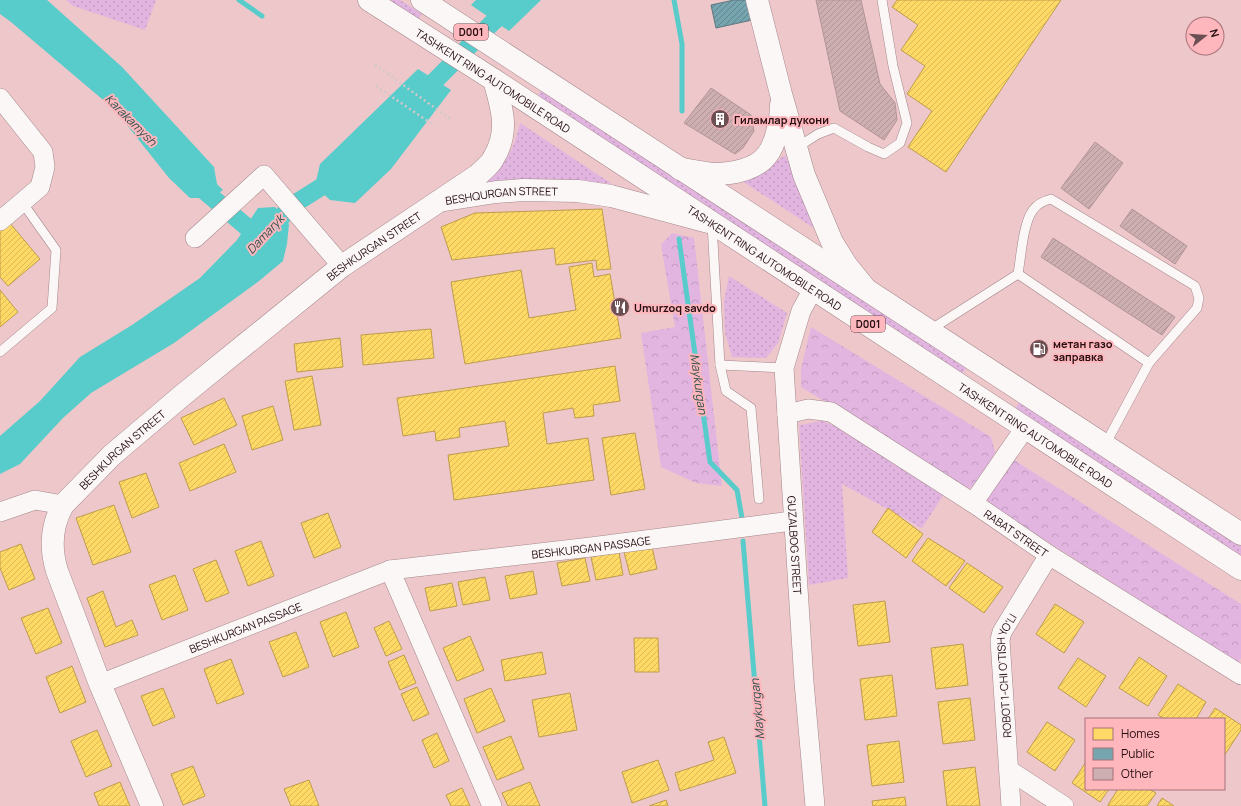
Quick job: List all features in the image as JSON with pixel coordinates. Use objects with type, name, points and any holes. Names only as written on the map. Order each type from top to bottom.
[{"type":"main road","name":"TASHKENT RING AUTOMOBILE ROAD","points":[[369,0],[494,80],[1241,569]]},
{"type":"main road","points":[[757,0],[781,94],[804,175],[832,242],[847,266],[866,290]]},
{"type":"main road","name":"D001","points":[[426,3],[992,372],[1234,526]]},
{"type":"main road","name":"BESHQURGAN STREET","points":[[438,201],[478,175],[493,160],[500,144],[504,128],[502,112],[494,80]]},
{"type":"main road","points":[[680,168],[713,174],[726,173],[740,171],[750,167],[767,156],[772,147],[777,131],[781,113],[781,94]]},
{"type":"main road","name":"BESHQURGAN STREET","points":[[438,201],[523,190],[578,191],[611,196],[712,223]]},
{"type":"main road","name":"BESHKURGAN STREET","points":[[152,806],[100,684],[60,581],[54,562],[52,542],[55,521],[63,505],[112,455],[184,394],[342,266],[438,201]]},
{"type":"main road","points":[[976,396],[992,372]]},
{"type":"street","points":[[0,98],[43,152],[45,167],[40,186],[0,221]]},
{"type":"street","points":[[195,238],[264,175],[342,266]]},
{"type":"street","name":"GUZALBOG STREET","points":[[813,289],[801,311],[784,368],[792,521],[795,538],[804,682],[815,806]]},
{"type":"street","name":"RABAT STREET","points":[[787,414],[808,409],[831,412],[973,503],[1049,555],[1241,675]]},
{"type":"street","points":[[973,503],[1025,428]]},
{"type":"street","points":[[0,512],[35,500],[63,505]]},
{"type":"street","name":"BESHKURGAN PASSAGE","points":[[100,684],[390,570],[591,547],[792,521]]},
{"type":"street","name":"ROBOT 1-CHI O'TISH YO'LI","points":[[1011,806],[1000,640],[1002,632],[1049,555]]},
{"type":"street","points":[[390,570],[492,806]]},
{"type":"street","points":[[1009,770],[1064,806]]},
{"type":"lane","points":[[796,148],[818,134],[834,128],[884,154],[900,143],[907,123],[893,66],[882,0]]},
{"type":"lane","points":[[929,331],[1018,274],[1026,226],[1032,210],[1042,202],[1051,199],[1195,286],[1199,298],[1196,308],[1149,363],[1105,445]]},
{"type":"lane","points":[[0,352],[52,308],[56,250],[22,202]]},
{"type":"lane","points":[[712,223],[720,365],[726,391],[751,408],[759,499]]},
{"type":"lane","points":[[1018,274],[1149,363]]},
{"type":"lane","points":[[720,365],[784,368]]},
{"type":"path","points":[[375,65],[452,120]]},
{"type":"path","points":[[376,86],[435,126]]},
{"type":"green space","points":[[66,0],[156,0],[145,30],[73,6]]},
{"type":"green space","points":[[381,0],[400,0],[422,14],[416,22]]},
{"type":"green space","points":[[541,91],[967,367],[961,375],[536,99]]},
{"type":"green space","points":[[520,123],[612,184],[570,180],[527,179],[487,182],[500,168],[512,149]]},
{"type":"green space","points":[[785,155],[820,232],[742,181],[765,170]]},
{"type":"green space","points":[[672,233],[694,238],[722,486],[696,483],[661,467],[641,333],[675,327],[661,245]]},
{"type":"green space","points":[[729,276],[787,313],[778,343],[766,358],[732,357],[725,333],[724,301]]},
{"type":"green space","points":[[811,327],[991,437],[995,452],[990,466],[977,486],[968,488],[801,387],[801,369]]},
{"type":"green space","points":[[1020,401],[1241,545],[1241,560],[1013,412]]},
{"type":"green space","points":[[823,421],[856,436],[946,491],[922,528],[842,484],[848,578],[809,585],[799,425]]},
{"type":"green space","points":[[1011,458],[1241,604],[1241,658],[1238,663],[984,501]]},
{"type":"water","points":[[0,0],[47,0],[122,67],[214,167],[217,184],[223,190],[205,203],[200,198],[190,198],[169,178],[115,110],[0,14]]},
{"type":"water","points":[[476,0],[541,0],[509,31],[471,5]]},
{"type":"water","points":[[418,69],[451,90],[391,169],[355,203],[330,200],[315,186],[320,164]]},
{"type":"water","points":[[275,207],[289,224],[287,244],[283,261],[259,281],[174,343],[91,393],[63,418],[20,464],[0,474],[0,436],[40,401],[80,357],[132,325],[200,278],[237,240],[258,208]]},
{"type":"building: Homes","points":[[897,0],[1061,0],[946,172],[908,147],[932,111],[907,94],[925,66],[901,50],[918,25],[892,7]]},
{"type":"building: Homes","points":[[602,209],[611,269],[597,270],[596,260],[556,265],[554,248],[452,260],[441,227],[475,213]]},
{"type":"building: Homes","points":[[9,222],[40,259],[8,286],[0,277],[0,230]]},
{"type":"building: Homes","points":[[592,263],[594,277],[610,274],[621,338],[465,364],[451,282],[521,270],[529,318],[576,310],[569,267]]},
{"type":"building: Homes","points":[[0,290],[18,312],[0,327]]},
{"type":"building: Homes","points":[[431,329],[434,358],[363,365],[361,335]]},
{"type":"building: Homes","points":[[340,338],[343,367],[297,372],[294,344]]},
{"type":"building: Homes","points":[[615,366],[620,401],[593,405],[594,416],[575,418],[573,408],[543,413],[547,444],[588,438],[594,480],[454,500],[448,455],[509,446],[505,421],[459,428],[460,437],[436,441],[435,431],[403,436],[397,398]]},
{"type":"building: Homes","points":[[312,376],[321,425],[294,430],[285,381]]},
{"type":"building: Homes","points":[[224,398],[237,425],[194,445],[181,418]]},
{"type":"building: Homes","points":[[273,406],[283,440],[252,450],[242,416]]},
{"type":"building: Homes","points":[[635,433],[645,489],[611,495],[602,438]]},
{"type":"building: Homes","points":[[224,444],[236,472],[190,491],[179,463]]},
{"type":"building: Homes","points":[[146,473],[159,507],[132,518],[119,482]]},
{"type":"building: Homes","points":[[114,505],[131,552],[93,565],[76,518]]},
{"type":"building: Homes","points":[[888,508],[923,534],[906,558],[872,532]]},
{"type":"building: Homes","points":[[328,513],[341,547],[314,558],[301,523]]},
{"type":"building: Homes","points":[[928,538],[965,561],[946,586],[912,561]]},
{"type":"building: Homes","points":[[261,541],[274,576],[248,586],[235,551]]},
{"type":"building: Homes","points":[[21,544],[35,579],[9,590],[0,568],[0,552]]},
{"type":"building: Homes","points":[[652,547],[657,569],[630,575],[624,552]]},
{"type":"building: Homes","points":[[619,552],[623,575],[596,580],[591,557]]},
{"type":"building: Homes","points":[[585,558],[590,581],[562,586],[557,563]]},
{"type":"building: Homes","points":[[216,560],[229,593],[206,602],[193,569]]},
{"type":"building: Homes","points":[[967,563],[1003,587],[984,613],[949,588]]},
{"type":"building: Homes","points":[[533,571],[537,594],[510,599],[505,576]]},
{"type":"building: Homes","points":[[175,575],[188,610],[162,620],[149,585]]},
{"type":"building: Homes","points":[[485,577],[490,600],[463,605],[458,582]]},
{"type":"building: Homes","points":[[452,583],[457,606],[430,611],[425,588]]},
{"type":"building: Homes","points":[[103,591],[116,627],[132,620],[138,635],[105,647],[87,598]]},
{"type":"building: Homes","points":[[885,601],[890,642],[858,646],[853,605]]},
{"type":"building: Homes","points":[[1055,604],[1084,622],[1064,653],[1036,634]]},
{"type":"building: Homes","points":[[48,608],[62,643],[36,654],[21,618]]},
{"type":"building: Homes","points":[[346,612],[359,647],[333,657],[320,622]]},
{"type":"building: Homes","points":[[389,621],[402,649],[386,656],[374,628]]},
{"type":"building: Homes","points":[[296,632],[309,667],[283,677],[269,642]]},
{"type":"building: Homes","points":[[470,636],[484,670],[457,681],[443,648]]},
{"type":"building: Homes","points":[[634,638],[658,638],[659,672],[635,672]]},
{"type":"building: Homes","points":[[963,644],[968,685],[936,689],[931,648]]},
{"type":"building: Homes","points":[[542,652],[546,674],[505,681],[501,660]]},
{"type":"building: Homes","points":[[404,655],[416,683],[400,690],[388,662]]},
{"type":"building: Homes","points":[[1139,657],[1167,676],[1148,706],[1119,688]]},
{"type":"building: Homes","points":[[1078,658],[1106,676],[1086,707],[1058,688]]},
{"type":"building: Homes","points":[[231,659],[244,694],[217,704],[204,669]]},
{"type":"building: Homes","points":[[72,666],[86,702],[60,713],[46,677]]},
{"type":"building: Homes","points":[[892,675],[897,716],[865,720],[860,679]]},
{"type":"building: Homes","points":[[1178,684],[1206,702],[1197,718],[1163,718],[1158,715]]},
{"type":"building: Homes","points":[[417,687],[429,714],[413,721],[401,694]]},
{"type":"building: Homes","points":[[163,688],[175,717],[153,726],[141,696]]},
{"type":"building: Homes","points":[[491,688],[505,721],[477,733],[464,699]]},
{"type":"building: Homes","points":[[570,693],[577,730],[539,737],[532,700]]},
{"type":"building: Homes","points":[[970,698],[975,740],[943,744],[938,702]]},
{"type":"building: Homes","points":[[1215,708],[1241,725],[1241,730],[1225,754],[1225,718],[1209,718]]},
{"type":"building: Homes","points":[[1047,722],[1075,740],[1055,771],[1027,752]]},
{"type":"building: Homes","points":[[97,730],[112,766],[86,777],[71,741]]},
{"type":"building: Homes","points":[[437,733],[449,761],[434,768],[422,740]]},
{"type":"building: Homes","points":[[511,736],[524,769],[497,780],[483,747]]},
{"type":"building: Homes","points":[[724,737],[736,773],[680,791],[675,773],[714,760],[708,742]]},
{"type":"building: Homes","points":[[899,741],[904,782],[872,786],[867,745]]},
{"type":"building: Homes","points":[[658,760],[669,790],[632,803],[622,772]]},
{"type":"building: Homes","points":[[1085,764],[1085,790],[1108,790],[1100,802],[1072,783]]},
{"type":"building: Homes","points":[[193,766],[205,796],[183,805],[171,774]]},
{"type":"building: Homes","points":[[975,767],[980,806],[947,806],[943,771]]},
{"type":"building: Homes","points":[[309,780],[319,806],[291,806],[284,789]]},
{"type":"building: Homes","points":[[120,782],[130,806],[99,806],[94,793]]},
{"type":"building: Homes","points":[[530,782],[540,806],[508,806],[502,793]]},
{"type":"building: Homes","points":[[462,788],[470,806],[451,806],[446,795]]},
{"type":"building: Homes","points":[[1117,790],[1151,790],[1156,793],[1147,806],[1108,805]]},
{"type":"building: Homes","points":[[905,797],[906,806],[873,806],[872,801]]},
{"type":"building: Homes","points":[[1162,798],[1174,806],[1157,806]]},
{"type":"building: Homes","points":[[666,800],[668,806],[649,806]]},
{"type":"building: Public","points":[[734,0],[748,0],[752,20],[716,28],[711,5]]},
{"type":"building: Other","points":[[816,0],[861,0],[880,84],[895,103],[897,120],[884,140],[840,111]]},
{"type":"building: Other","name":"Гиламлар дукони","points":[[711,88],[751,115],[754,131],[743,148],[735,154],[684,123]]},
{"type":"building: Other","points":[[1095,142],[1123,163],[1089,209],[1061,188]]},
{"type":"building: Other","points":[[1132,209],[1187,246],[1175,264],[1120,226]]},
{"type":"building: Other","points":[[1053,238],[1175,317],[1162,335],[1041,257]]},
{"type":"waterway","points":[[239,0],[262,16]]},
{"type":"waterway","name":"Damaryk","points":[[419,97],[494,21],[519,0]]},
{"type":"waterway","name":"Maykurgan","points":[[674,0],[682,44],[682,111]]},
{"type":"waterway","name":"Damaryk","points":[[267,234],[291,206],[329,182],[337,175]]},
{"type":"waterway","name":"Karakamysh","points":[[194,182],[262,240]]},
{"type":"waterway","name":"Maykurgan","points":[[679,239],[710,462],[737,490],[742,518]]},
{"type":"waterway","name":"Maykurgan","points":[[743,541],[765,806]]},
{"type":"place","name":"Гиламлар дукони","points":[[720,119]]},
{"type":"place","name":"Umurzoq savdo","points":[[620,307]]},
{"type":"place","name":"метан газо заправка","points":[[1039,349]]}]
